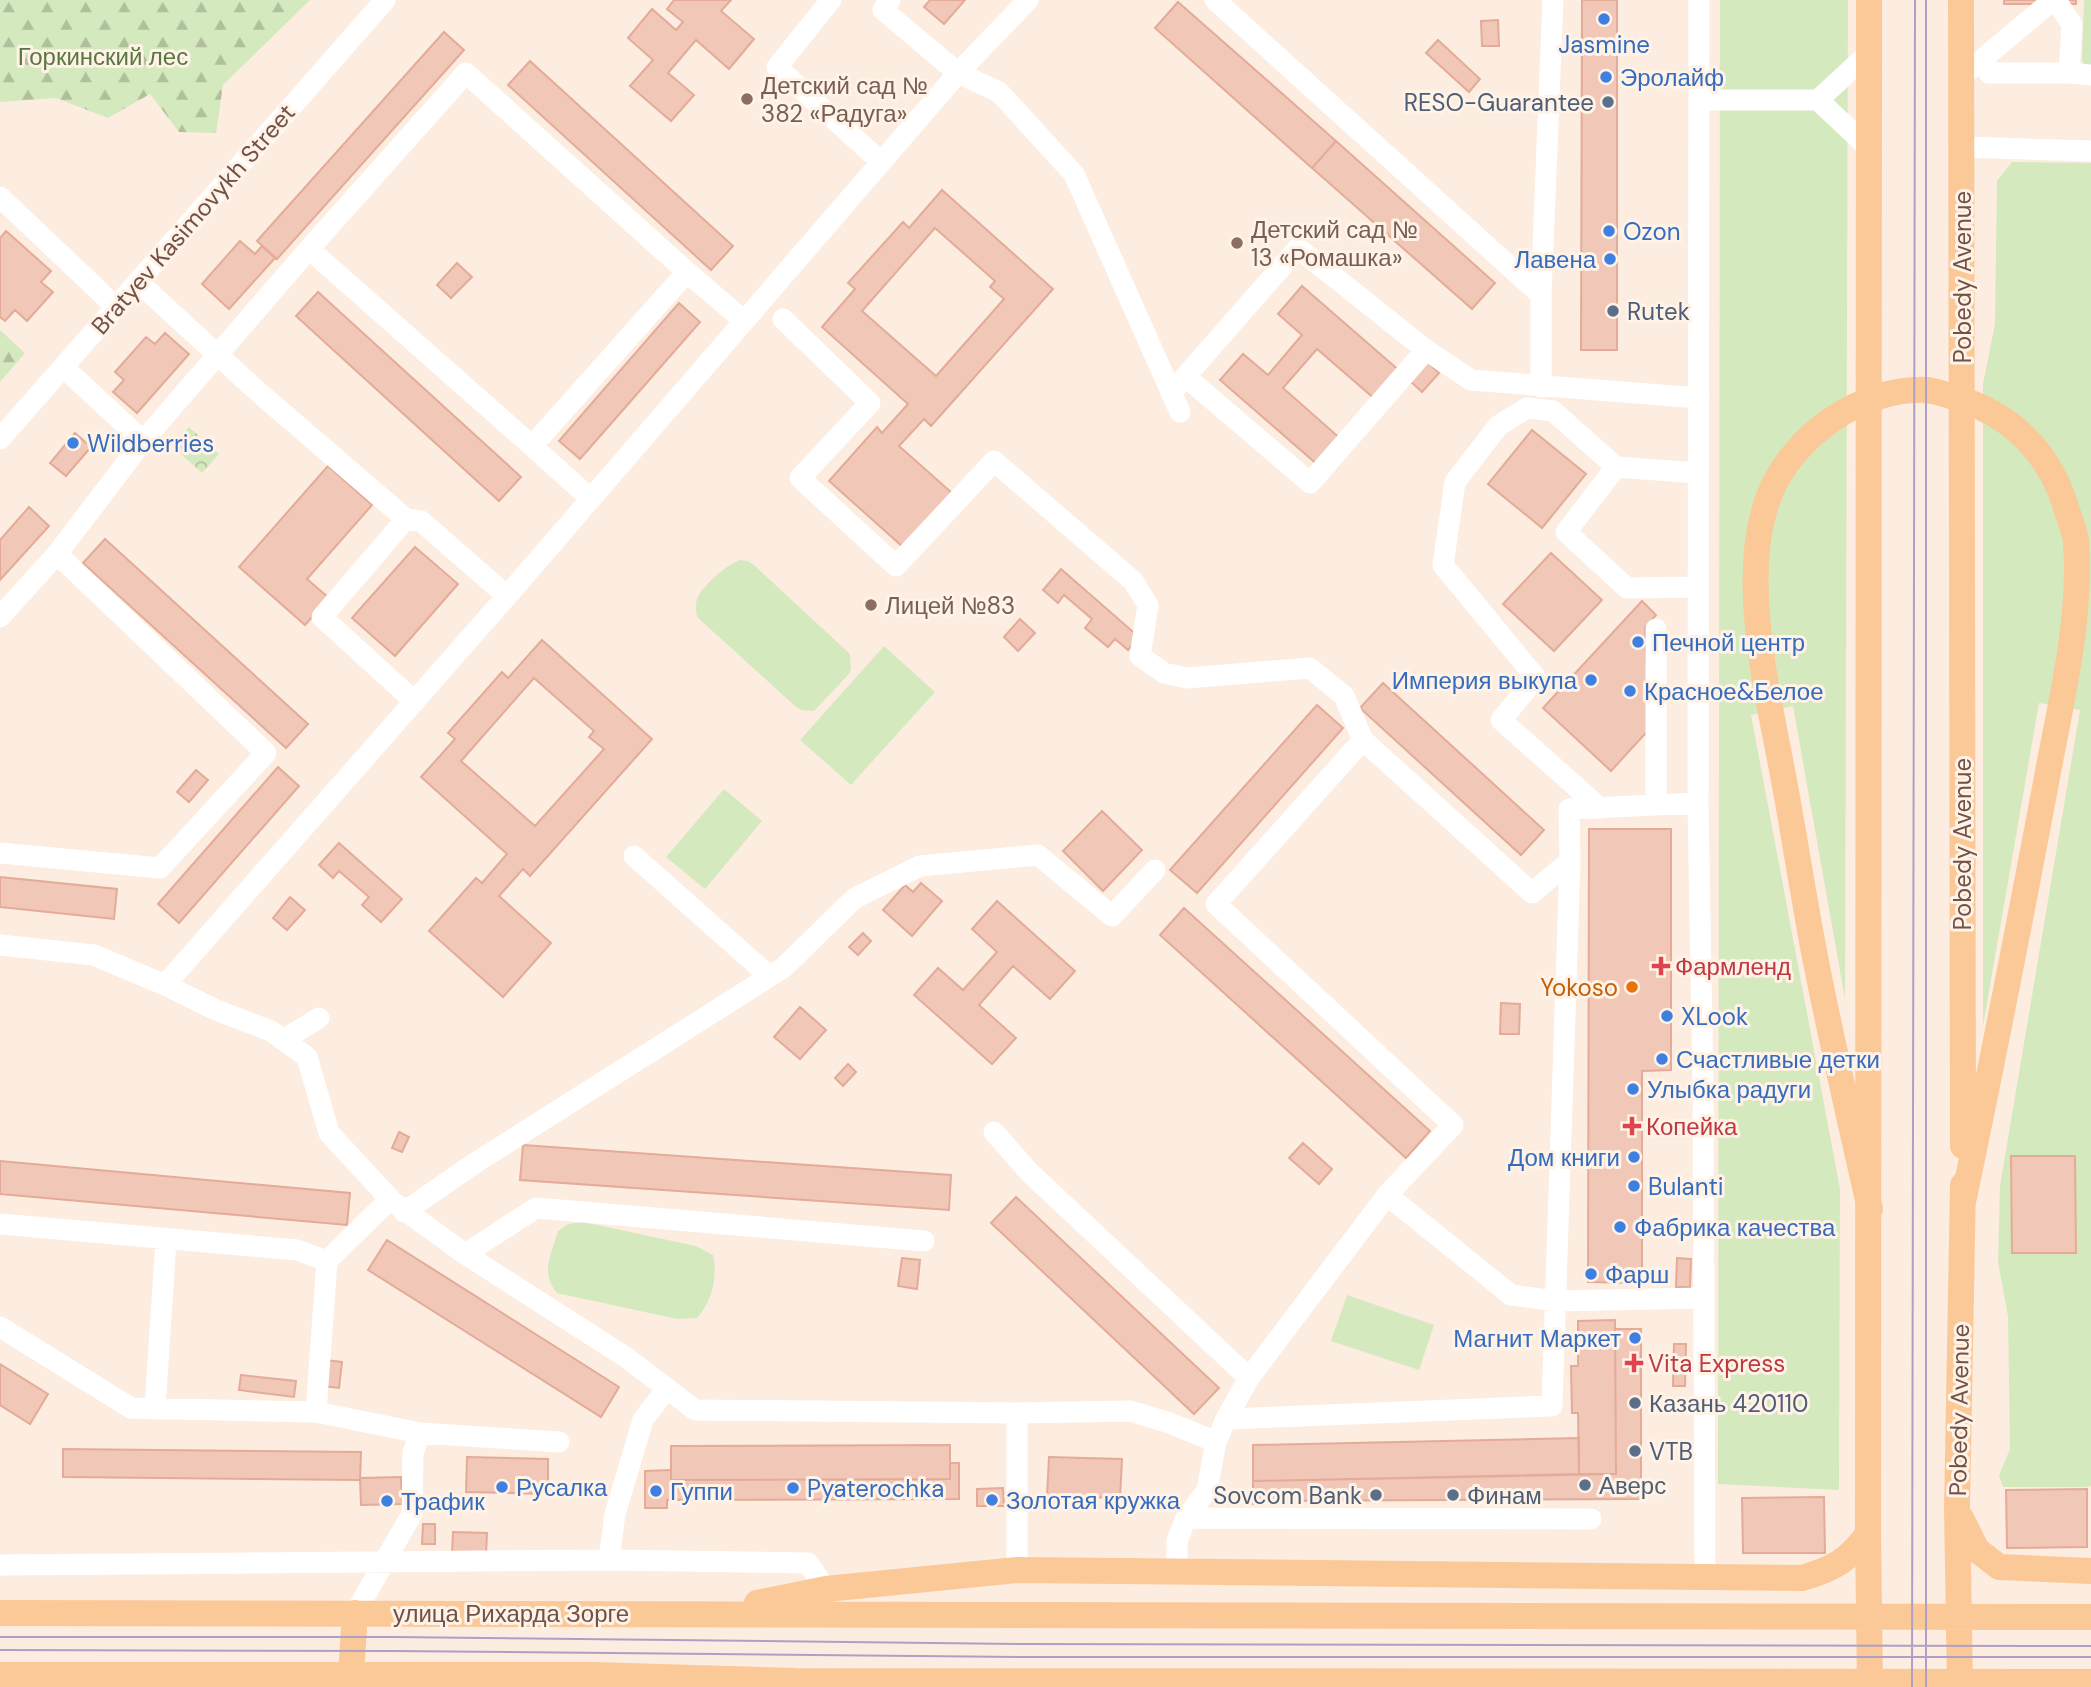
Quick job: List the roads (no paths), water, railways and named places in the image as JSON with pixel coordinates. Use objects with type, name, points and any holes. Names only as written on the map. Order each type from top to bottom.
[{"type":"main road","points":[[1869,0],[1870,1687]]},
{"type":"main road","name":"Pobedy Avenue","points":[[1960,1687],[1957,1508],[1964,1202],[1962,147],[1971,68],[1961,0]]},
{"type":"main road","points":[[1870,1209],[1816,967],[1772,712],[1757,620],[1756,548],[1768,496],[1787,462],[1814,431],[1847,410],[1871,401],[1895,393],[1930,390],[1974,403],[2007,421],[2029,438],[2058,482],[2076,539],[2074,623],[2060,707],[1964,1202]]},
{"type":"main road","points":[[1957,1508],[1976,1550],[1999,1567],[2091,1570]]},
{"type":"main road","points":[[701,1614],[826,1589],[1017,1570],[1802,1578],[1841,1563],[1856,1550],[1868,1534]]},
{"type":"main road","name":"улица Рихарда Зорге","points":[[0,1613],[2091,1617]]},
{"type":"main road","points":[[350,1681],[355,1613]]},
{"type":"main road","points":[[0,1675],[350,1681],[592,1675],[795,1681],[2091,1682]]},
{"type":"main road","points":[[795,1681],[825,1687]]},
{"type":"street","name":"Bratyev Kasimovykh Street","points":[[0,439],[385,0]]},
{"type":"street","points":[[831,0],[777,67],[881,162]]},
{"type":"street","points":[[890,0],[883,10],[958,73],[999,92],[1074,174],[1176,402],[1186,376],[1298,248],[1426,350],[1471,380],[1699,398]]},
{"type":"street","points":[[165,985],[415,702],[958,73],[1028,0]]},
{"type":"street","points":[[1215,0],[1541,295]]},
{"type":"street","points":[[1541,387],[1541,295],[1553,0]]},
{"type":"street","points":[[1699,0],[1698,803],[1705,1576]]},
{"type":"street","points":[[1971,68],[2055,0],[2072,26],[2069,73]]},
{"type":"street","points":[[1699,100],[1818,100],[1869,53]]},
{"type":"street","points":[[1971,68],[1989,72],[2091,75]]},
{"type":"street","points":[[0,617],[57,554],[143,440],[309,248],[466,73],[744,321]]},
{"type":"street","points":[[1818,100],[1870,149]]},
{"type":"street","points":[[1962,147],[2091,151]]},
{"type":"street","points":[[0,197],[116,307]]},
{"type":"street","points":[[309,248],[591,499]]},
{"type":"street","points":[[532,446],[687,272]]},
{"type":"street","points":[[138,282],[256,390],[406,519],[421,521],[507,596]]},
{"type":"street","points":[[783,318],[870,403],[800,478],[896,566],[994,461],[1133,581],[1149,605],[1140,656],[1164,673],[1187,678],[1310,668],[1344,696],[1363,740],[1532,893],[1570,860]]},
{"type":"street","points":[[1186,376],[1310,482],[1426,350]]},
{"type":"street","points":[[62,367],[143,440]]},
{"type":"street","points":[[1600,808],[1501,720],[1536,677],[1443,565],[1455,481],[1498,426],[1527,408],[1553,411],[1616,467],[1699,473]]},
{"type":"street","points":[[1616,467],[1566,532],[1627,588],[1698,587]]},
{"type":"street","points":[[406,519],[322,617],[415,702]]},
{"type":"street","points":[[0,853],[160,868],[266,753],[57,554]]},
{"type":"street","points":[[1656,629],[1656,805]]},
{"type":"street","points":[[1177,1571],[1177,1541],[1186,1518],[1207,1490],[1216,1442],[1249,1378],[1387,1195],[1452,1125],[1216,904],[1363,740]]},
{"type":"street","points":[[1226,1419],[1552,1406],[1570,860],[1569,809],[1698,803]]},
{"type":"street","points":[[316,1412],[327,1261],[397,1205],[475,1163],[783,968],[855,898],[920,866],[1038,855],[1112,916],[1155,870]]},
{"type":"street","points":[[634,856],[769,976]]},
{"type":"street","points":[[0,946],[94,955],[216,1010],[271,1031],[307,1057],[329,1133],[397,1205],[465,1254],[627,1358],[695,1410],[1017,1413],[1129,1411],[1170,1423],[1216,1442]]},
{"type":"street","points":[[283,1040],[319,1018]]},
{"type":"street","points":[[994,1132],[1028,1172],[1249,1378]]},
{"type":"street","points":[[1387,1195],[1511,1295],[1556,1301],[1704,1298]]},
{"type":"street","points":[[465,1254],[536,1208],[924,1241]]},
{"type":"street","points":[[0,1224],[298,1250],[327,1261]]},
{"type":"street","points":[[155,1409],[166,1239]]},
{"type":"street","points":[[0,1327],[131,1408],[316,1412],[420,1433],[559,1442]]},
{"type":"street","points":[[609,1560],[615,1514],[642,1420],[667,1388]]},
{"type":"street","points":[[1017,1413],[1017,1570]]},
{"type":"street","points":[[355,1613],[412,1514],[414,1453],[420,1433]]},
{"type":"street","points":[[1186,1518],[1591,1519]]},
{"type":"street","points":[[0,1564],[609,1560],[808,1563],[826,1589]]},
{"type":"tram line","points":[[1912,1687],[1915,0]]},
{"type":"tram line","points":[[1926,0],[1926,1687]]},
{"type":"tram line","points":[[0,1637],[393,1637],[1023,1644],[2091,1646]]},
{"type":"tram line","points":[[0,1650],[1023,1657],[2091,1657]]},
{"type":"place","name":"Jasmine","points":[[1604,19]]},
{"type":"place","name":"Эролайф","points":[[1606,77]]},
{"type":"place","name":"Детский сад № 382 «Радуга»","points":[[747,99]]},
{"type":"place","name":"RESO-Guarantee","points":[[1608,102]]},
{"type":"place","name":"Ozon","points":[[1609,231]]},
{"type":"place","name":"Детский сад № 13 «Ромашка»","points":[[1237,243]]},
{"type":"place","name":"Лавена","points":[[1610,259]]},
{"type":"place","name":"Rutek","points":[[1613,311]]},
{"type":"place","name":"Wildberries","points":[[73,443]]},
{"type":"place","name":"Лицей №83","points":[[871,605]]},
{"type":"place","name":"Печной центр","points":[[1638,642]]},
{"type":"place","name":"Империя выкупа","points":[[1591,680]]},
{"type":"place","name":"Красное&Белое","points":[[1630,691]]},
{"type":"place","name":"Фармленд","points":[[1661,966]]},
{"type":"place","name":"Yokoso","points":[[1632,987]]},
{"type":"place","name":"XLook","points":[[1667,1016]]},
{"type":"place","name":"Счастливые детки","points":[[1662,1059]]},
{"type":"place","name":"Улыбка радуги","points":[[1633,1089]]},
{"type":"place","name":"Копейка","points":[[1632,1126]]},
{"type":"place","name":"Дом книги","points":[[1634,1157]]},
{"type":"place","name":"Bulanti","points":[[1634,1186]]},
{"type":"place","name":"Фабрика качества","points":[[1620,1227]]},
{"type":"place","name":"Фарш","points":[[1591,1274]]},
{"type":"place","name":"Магнит Маркет","points":[[1635,1338]]},
{"type":"place","name":"Vita Express","points":[[1634,1363]]},
{"type":"place","name":"Казань 420110","points":[[1635,1403]]},
{"type":"place","name":"VTB","points":[[1635,1451]]},
{"type":"place","name":"Аверс","points":[[1585,1485]]},
{"type":"place","name":"Русалка","points":[[502,1487]]},
{"type":"place","name":"Pyaterochka","points":[[793,1488]]},
{"type":"place","name":"Гуппи","points":[[656,1491]]},
{"type":"place","name":"Sovcom Bank","points":[[1376,1495]]},
{"type":"place","name":"Финам","points":[[1453,1495]]},
{"type":"place","name":"Золотая кружка","points":[[992,1500]]},
{"type":"place","name":"Трафик","points":[[387,1501]]},
{"type":"park label","name":"Горкинский лес","points":[[103,56]]}]
